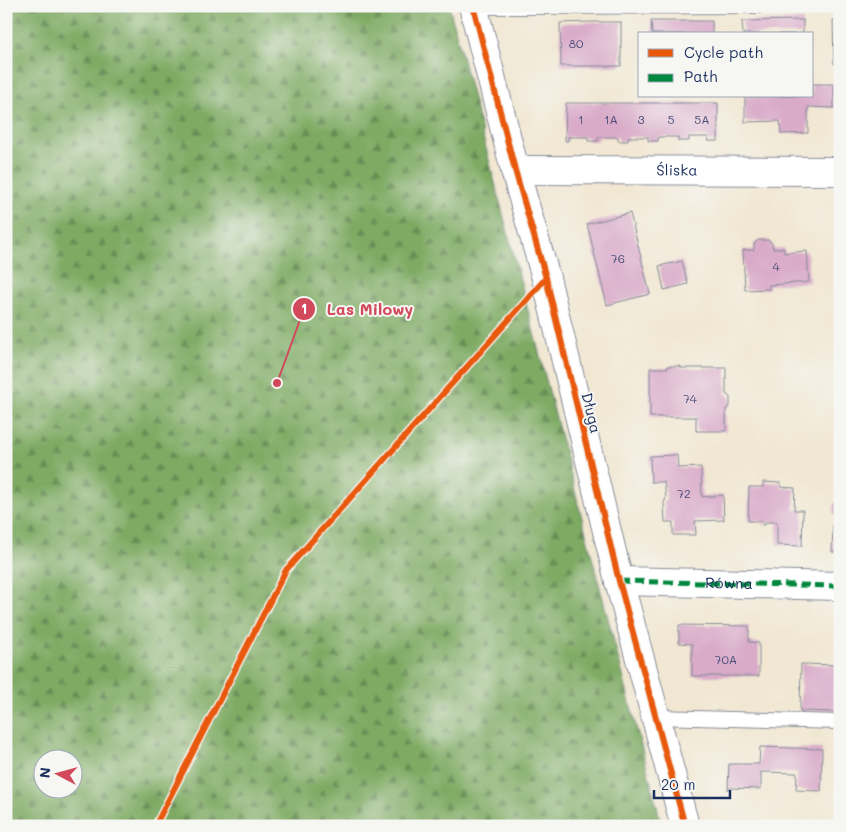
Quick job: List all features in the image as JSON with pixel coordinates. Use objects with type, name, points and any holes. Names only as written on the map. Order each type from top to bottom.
[{"type":"street","name":"Długa","points":[[473,7],[514,170],[546,278],[620,581],[685,826]]},
{"type":"street","name":"Śliska","points":[[514,170],[840,171]]},
{"type":"street","name":"Równa","points":[[620,581],[840,586]]},
{"type":"lane","points":[[473,7],[757,6]]},
{"type":"lane","points":[[656,717],[840,722]]},
{"type":"green space","points":[[6,6],[449,6],[662,826],[6,826]]},
{"type":"building","points":[[803,20],[803,32],[743,32],[742,21]]},
{"type":"building","points":[[833,20],[840,20],[840,64],[834,64]]},
{"type":"building","points":[[651,21],[712,21],[712,32],[652,32]]},
{"type":"building","points":[[621,22],[621,66],[561,66],[560,23]]},
{"type":"building","points":[[814,84],[834,84],[834,108],[808,107],[808,133],[781,134],[780,121],[745,122],[745,98],[814,98]]},
{"type":"building","points":[[566,103],[718,103],[718,141],[708,141],[709,137],[689,137],[689,141],[678,141],[678,137],[658,137],[658,141],[648,141],[648,137],[628,137],[628,141],[618,141],[618,137],[598,137],[598,141],[588,141],[588,137],[568,137],[568,141],[565,141]]},
{"type":"building","points":[[630,213],[650,294],[607,305],[587,224]]},
{"type":"building","points":[[758,240],[768,240],[772,243],[773,249],[784,248],[784,253],[807,251],[809,282],[769,285],[769,289],[745,290],[743,250],[754,250],[754,244]]},
{"type":"building","points":[[682,261],[688,284],[664,290],[659,266]]},
{"type":"building","points":[[668,366],[681,366],[681,368],[726,368],[726,394],[730,397],[730,406],[726,409],[726,431],[696,431],[696,417],[650,417],[650,368],[668,368]]},
{"type":"building","points":[[677,455],[678,468],[701,467],[702,497],[723,495],[724,520],[695,521],[696,535],[673,535],[673,522],[665,522],[664,503],[666,498],[664,482],[651,482],[650,456]]},
{"type":"building","points":[[763,482],[781,483],[781,487],[795,488],[794,510],[803,510],[802,546],[777,545],[777,522],[765,522],[765,525],[762,525],[762,521],[748,521],[749,487],[763,487]]},
{"type":"building","points":[[840,500],[840,518],[833,513],[834,504]]},
{"type":"building","points":[[833,524],[840,524],[840,552],[832,552]]},
{"type":"building","points":[[679,625],[749,626],[749,642],[759,643],[759,676],[692,676],[692,644],[679,643]]},
{"type":"building","points":[[801,664],[840,665],[839,712],[800,711]]},
{"type":"building","points":[[760,747],[822,749],[821,791],[796,790],[797,773],[761,772],[761,789],[730,788],[728,790],[729,764],[759,764]]},
{"type":"marked path","points":[[619,581],[840,586]]},
{"type":"cycle path","points":[[473,6],[515,170],[546,278],[619,581],[685,826]]},
{"type":"cycle path","points":[[155,826],[286,570],[546,278]]},
{"type":"place","name":"Las Milowy","points":[[277,383]]}]
